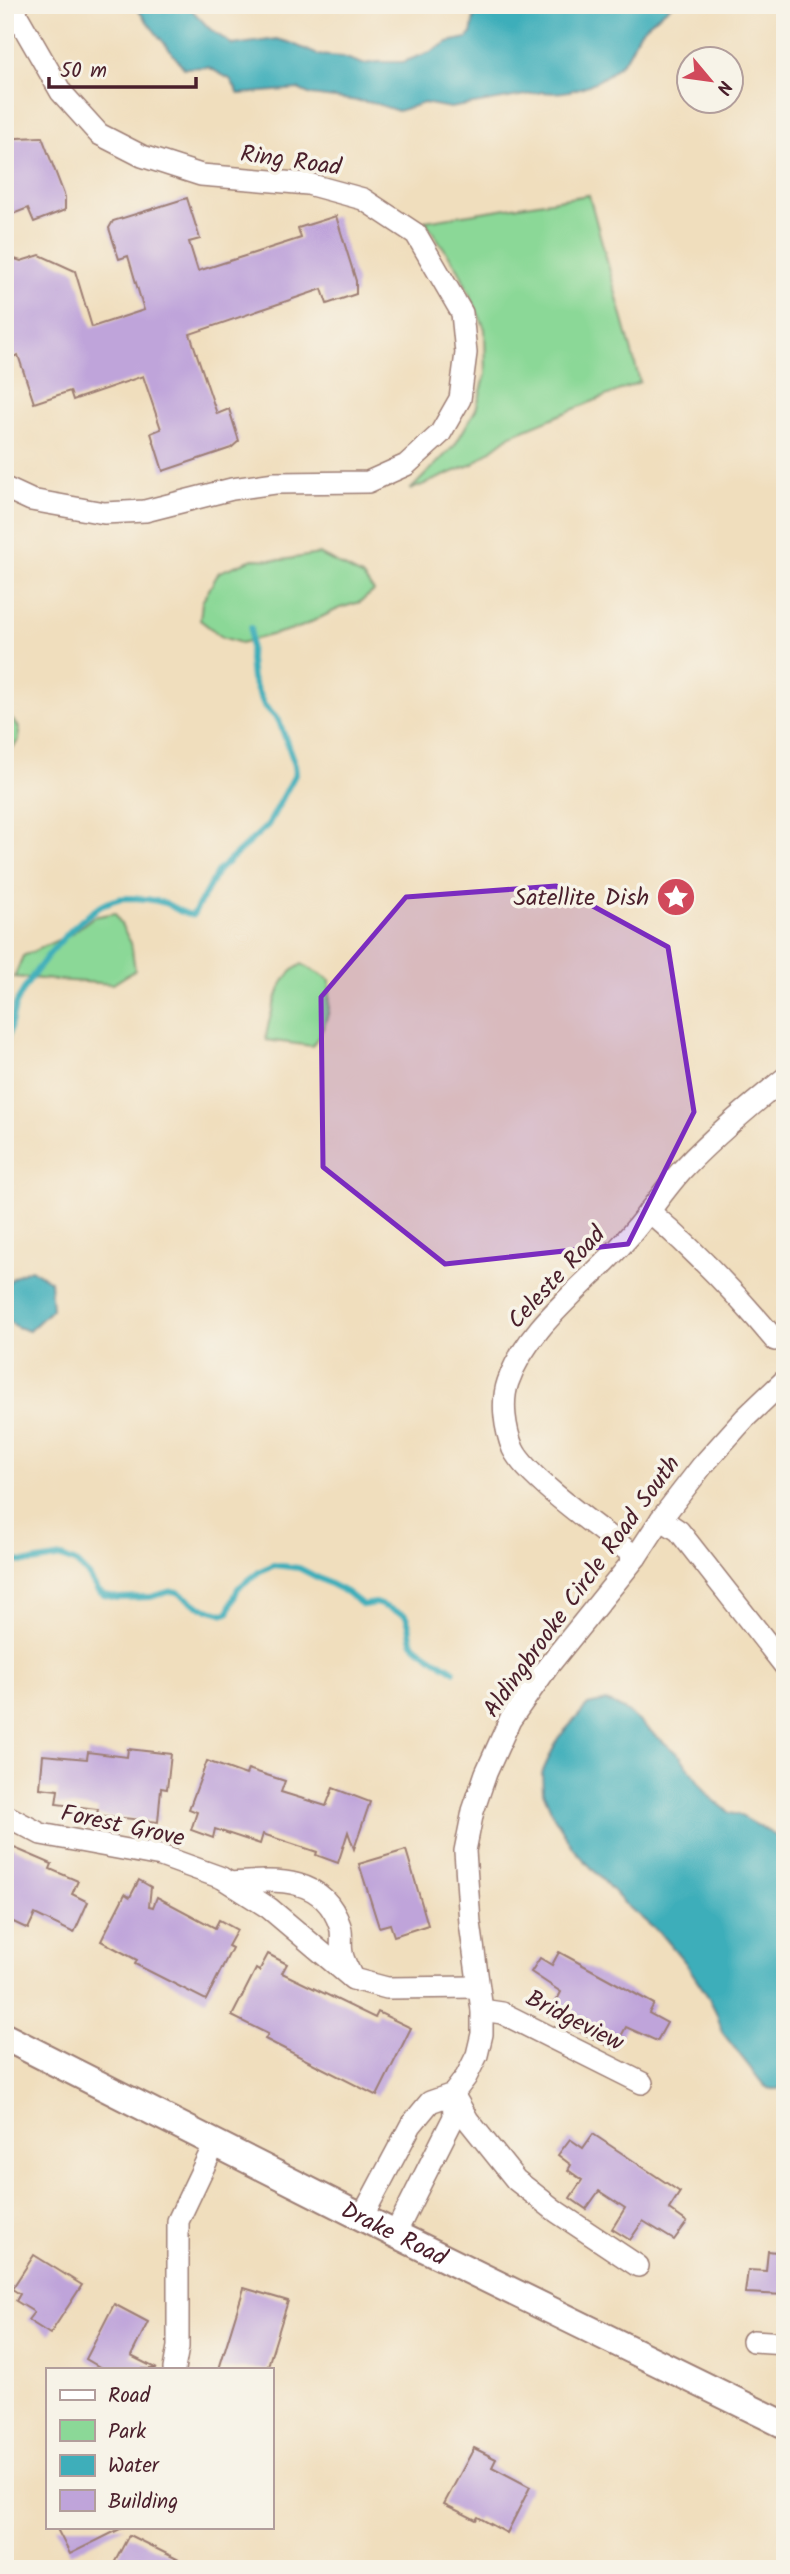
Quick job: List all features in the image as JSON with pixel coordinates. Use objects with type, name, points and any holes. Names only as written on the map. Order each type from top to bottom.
[{"type":"street","name":"Ring Road","points":[[5,488],[31,500],[104,513],[145,511],[232,489],[275,483],[368,482],[407,465],[440,434],[460,399],[466,353],[462,313],[416,234],[363,200],[308,184],[201,175],[142,156],[99,134],[61,92],[11,5]]},
{"type":"street","name":"Celeste Road","points":[[636,1557],[535,1476],[514,1451],[505,1420],[508,1383],[523,1351],[554,1314],[626,1240],[681,1171],[785,1078]]},
{"type":"street","points":[[649,1211],[694,1250],[743,1301],[775,1340]]},
{"type":"street","name":"Aldingbrooke Circle Road South","points":[[362,2217],[411,2125],[430,2102],[453,2094],[466,2077],[477,2055],[482,2034],[482,2010],[465,1851],[473,1811],[486,1773],[510,1720],[549,1665],[636,1557],[702,1466],[785,1380]]},
{"type":"street","points":[[661,1519],[679,1531],[785,1666]]},
{"type":"street","name":"Forest Grove","points":[[5,1815],[41,1834],[160,1856],[222,1878],[270,1908],[353,1979],[387,1988],[478,1987]]},
{"type":"street","name":"Forest Grove","points":[[230,1883],[274,1880],[302,1884],[328,1904],[341,1927],[342,1955],[353,1979]]},
{"type":"street","name":"Bridgeview","points":[[482,2010],[502,2013],[642,2083]]},
{"type":"street","name":"Drake Road","points":[[5,2037],[395,2234],[785,2424]]},
{"type":"street","points":[[453,2094],[468,2120],[516,2180],[557,2212],[638,2266]]},
{"type":"street","name":"Aldingbrooke Circle Road South","points":[[395,2234],[454,2116],[453,2094]]},
{"type":"street","points":[[174,2368],[178,2347],[178,2221],[215,2143]]},
{"type":"street","points":[[753,2341],[785,2343]]},
{"type":"highlighted area","points":[[556,886],[668,947],[694,1112],[628,1244],[445,1264],[323,1167],[321,997],[406,897]]},
{"type":"green space","points":[[589,195],[640,382],[511,435],[473,464],[410,490],[455,445],[476,409],[486,374],[485,329],[459,270],[425,221]]},
{"type":"green space","points":[[319,554],[362,576],[374,591],[360,602],[340,608],[301,627],[241,643],[222,637],[200,620],[202,602],[219,572],[253,559],[282,560]]},
{"type":"green space","points":[[5,712],[19,727],[19,740],[5,757]]},
{"type":"green space","points":[[115,913],[131,943],[135,970],[113,984],[14,977],[23,956],[71,934],[93,917]]},
{"type":"green space","points":[[302,964],[330,980],[326,1022],[312,1046],[266,1040],[270,1018],[282,984],[291,972]]},
{"type":"green space","points":[[576,2564],[679,2567],[688,2569],[567,2569]]},
{"type":"water","points":[[131,5],[187,5],[210,29],[233,45],[277,39],[318,55],[343,57],[363,64],[403,62],[448,42],[467,38],[471,34],[474,17],[495,10],[500,5],[672,5],[642,30],[628,55],[618,66],[588,85],[566,92],[543,92],[450,108],[424,103],[398,111],[374,103],[311,95],[298,89],[239,94],[230,79],[208,67],[184,68]]},
{"type":"water","points":[[31,1269],[50,1281],[52,1309],[29,1331],[5,1319],[5,1292],[6,1286],[14,1277]]},
{"type":"water","points":[[606,1701],[628,1712],[680,1756],[710,1797],[730,1813],[739,1815],[785,1841],[785,2083],[778,2089],[768,2089],[763,2084],[722,2032],[709,1998],[685,1962],[665,1938],[623,1902],[574,1849],[553,1815],[543,1792],[542,1773],[558,1738],[588,1705]]},
{"type":"building","points":[[42,137],[65,197],[65,210],[34,222],[28,208],[5,217],[5,142],[17,138]]},
{"type":"building","points":[[187,198],[200,239],[189,242],[198,271],[301,238],[298,228],[336,216],[356,281],[356,294],[327,304],[322,289],[190,334],[217,414],[229,409],[239,441],[231,448],[163,471],[151,433],[161,429],[143,376],[73,400],[70,391],[34,403],[18,355],[5,360],[5,256],[21,261],[40,255],[75,271],[92,327],[144,310],[128,256],[119,259],[109,228],[113,221]]},
{"type":"building","points":[[128,1749],[171,1754],[167,1789],[161,1788],[158,1822],[97,1815],[98,1809],[56,1804],[58,1790],[40,1788],[43,1755],[87,1759],[88,1752],[127,1757]]},
{"type":"building","points":[[207,1761],[246,1775],[248,1769],[285,1781],[281,1792],[326,1806],[333,1788],[370,1802],[354,1849],[348,1832],[338,1863],[316,1855],[317,1852],[263,1834],[260,1844],[215,1829],[213,1838],[191,1830],[197,1812],[189,1809]]},
{"type":"building","points":[[5,1844],[52,1864],[50,1869],[78,1881],[72,1894],[88,1902],[74,1933],[35,1914],[28,1929],[5,1918]]},
{"type":"building","points":[[406,1850],[428,1925],[394,1936],[390,1924],[379,1927],[359,1864]]},
{"type":"building","points":[[139,1880],[151,1887],[149,1906],[153,1907],[157,1897],[215,1928],[219,1920],[237,1930],[228,1946],[232,1948],[206,2000],[135,1964],[137,1960],[101,1941],[125,1894],[130,1897]]},
{"type":"building","points":[[559,1952],[654,2004],[649,2013],[667,2023],[657,2041],[626,2027],[614,2049],[549,2016],[561,1992],[531,1972],[540,1958],[552,1965]]},
{"type":"building","points":[[268,1954],[287,1964],[282,1973],[375,2018],[378,2012],[411,2028],[377,2096],[265,2039],[268,2034],[232,2016],[256,1969],[259,1971]]},
{"type":"building","points":[[593,2134],[680,2192],[669,2209],[687,2222],[674,2240],[643,2221],[630,2240],[612,2229],[625,2208],[599,2191],[586,2209],[570,2198],[582,2180],[568,2170],[571,2165],[558,2155],[570,2139],[583,2148]]},
{"type":"building","points":[[768,2251],[785,2253],[785,2295],[745,2293],[748,2270],[766,2271]]},
{"type":"building","points":[[34,2255],[82,2285],[50,2334],[28,2320],[34,2312],[16,2301],[20,2294],[12,2289]]},
{"type":"building","points":[[244,2288],[288,2301],[267,2368],[219,2368]]},
{"type":"building","points":[[114,2304],[148,2322],[131,2356],[155,2368],[101,2368],[86,2359]]},
{"type":"building","points":[[474,2448],[496,2459],[492,2467],[530,2487],[507,2533],[478,2517],[476,2520],[444,2504]]},
{"type":"building","points":[[57,2528],[122,2528],[70,2554]]},
{"type":"building","points":[[129,2535],[197,2569],[111,2569]]},
{"type":"waterway","points":[[5,1043],[15,1007],[25,988],[48,955],[79,923],[111,901],[126,898],[168,904],[185,914],[193,915],[218,871],[268,825],[296,773],[279,721],[264,705],[252,679],[251,628]]},
{"type":"waterway","points":[[5,1561],[32,1562],[62,1557],[76,1563],[104,1595],[118,1598],[151,1597],[171,1591],[178,1592],[198,1606],[224,1614],[228,1613],[238,1588],[260,1571],[274,1565],[299,1568],[346,1592],[363,1605],[376,1603],[405,1615],[415,1645],[454,1671]]},
{"type":"place","name":"Satellite Dish","points":[[676,897]]}]
